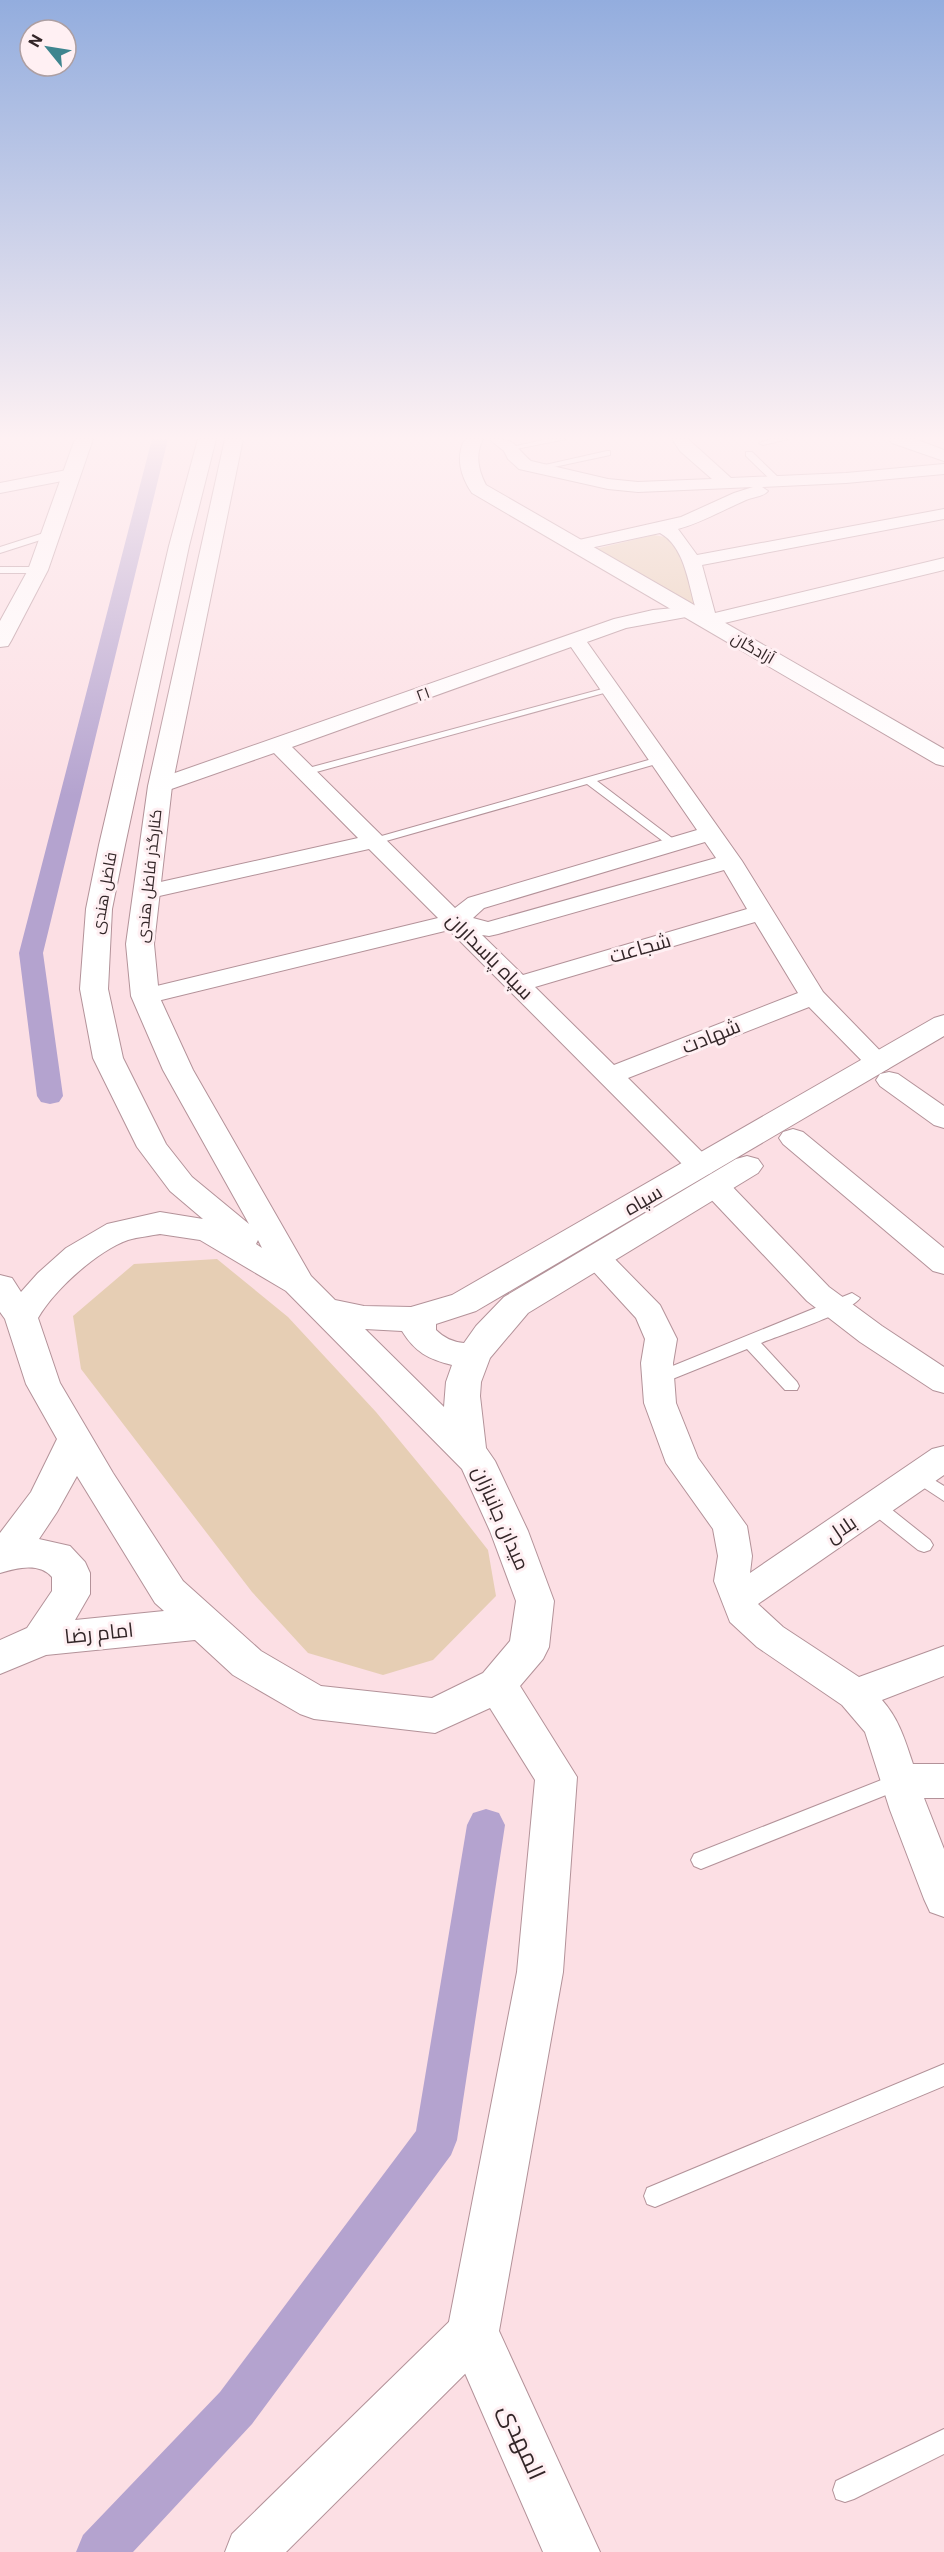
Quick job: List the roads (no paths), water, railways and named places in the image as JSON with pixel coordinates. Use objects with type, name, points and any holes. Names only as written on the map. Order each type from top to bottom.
[{"type":"main road","points":[[0,641],[38,570],[42,558]]},
{"type":"main road","name":"فاضل هندی","points":[[176,558],[99,909],[94,989],[108,1058],[152,1147],[181,1184],[298,1282]]},
{"type":"main road","name":"کنارگذر فاضل هندی","points":[[210,558],[160,786],[140,944],[146,996],[178,1070],[298,1282]]},
{"type":"main road","name":"آزادگان","points":[[597,558],[944,759]]},
{"type":"main road","name":"سپاه","points":[[469,1453],[462,1396],[470,1362],[491,1330],[516,1305],[596,1258],[708,1176],[794,1138],[884,1072],[944,1024]]},
{"type":"main road","name":"سپاه","points":[[326,1310],[377,1321],[435,1315],[464,1303],[708,1176],[884,1072],[944,1046]]},
{"type":"main road","name":"میدان جانبازان","points":[[160,1222],[208,1231],[298,1282],[326,1310],[477,1461],[509,1531],[536,1601],[529,1647],[497,1685],[435,1716],[314,1702],[247,1663],[169,1592],[100,1484],[43,1383],[21,1318],[44,1286],[81,1254],[117,1232],[160,1222]]},
{"type":"main road","points":[[0,1286],[21,1318]]},
{"type":"main road","points":[[420,1318],[419,1331],[422,1338],[429,1344],[460,1356],[474,1355]]},
{"type":"main road","points":[[2,1556],[42,1505],[63,1472],[75,1439]]},
{"type":"main road","points":[[2,1556],[34,1553],[57,1557],[71,1573],[71,1594],[41,1639]]},
{"type":"main road","name":"امام رضا","points":[[0,1658],[41,1639],[202,1623]]},
{"type":"main road","points":[[473,2332],[540,1972],[556,1777],[497,1685]]},
{"type":"main road","name":"المهدی","points":[[473,2332],[572,2552]]},
{"type":"street","points":[[690,558],[699,616]]},
{"type":"street","points":[[692,561],[708,558]]},
{"type":"street","name":"۲۱","points":[[160,786],[621,624],[653,616],[699,616],[755,607],[862,585],[944,564]]},
{"type":"street","points":[[574,639],[730,861],[813,996],[884,1072],[944,1119]]},
{"type":"street","name":"سپاه پاسداران","points":[[279,746],[610,1076],[708,1176],[818,1294],[843,1303],[944,1382]]},
{"type":"street","points":[[455,921],[476,903],[710,833]]},
{"type":"street","points":[[146,892],[375,841]]},
{"type":"street","points":[[146,996],[455,921],[489,929],[730,861]]},
{"type":"street","name":"شجاعت","points":[[518,984],[763,912]]},
{"type":"street","name":"شهادت","points":[[610,1076],[813,996]]},
{"type":"street","points":[[794,1138],[944,1264]]},
{"type":"street","points":[[596,1258],[649,1313],[662,1339],[657,1363],[660,1403],[683,1463],[730,1526],[735,1556],[731,1581],[743,1612],[770,1637],[855,1694],[881,1725],[899,1782],[944,1899]]},
{"type":"street","name":"بلال","points":[[738,1599],[875,1506],[935,1476]]},
{"type":"street","points":[[855,1694],[944,1661]]},
{"type":"street","points":[[899,1782],[944,1781]]},
{"type":"street","points":[[249,2552],[473,2332]]},
{"type":"lane","points":[[0,570],[38,570]]},
{"type":"lane","points":[[305,772],[610,690]]},
{"type":"lane","points":[[375,841],[659,760]]},
{"type":"lane","points":[[589,780],[672,843]]},
{"type":"lane","points":[[658,1378],[843,1303]]},
{"type":"lane","points":[[750,1342],[791,1386]]},
{"type":"lane","points":[[875,1506],[924,1545]]},
{"type":"lane","points":[[701,1860],[899,1782]]},
{"type":"lane","points":[[656,2196],[944,2075]]},
{"type":"lane","points":[[844,2490],[944,2441]]},
{"type":"waterway","points":[[50,1096],[31,953],[130,558]]},
{"type":"waterway","points":[[100,2552],[236,2408],[436,2140],[486,1825]]}]
